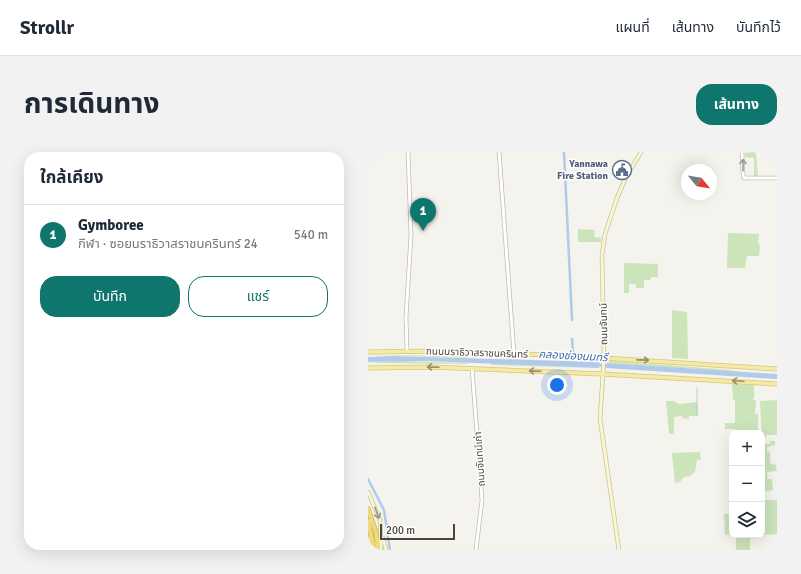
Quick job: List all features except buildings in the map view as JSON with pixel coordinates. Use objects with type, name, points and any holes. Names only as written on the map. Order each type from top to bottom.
[{"type":"highway","points":[[368,509],[376,533],[379,550]]},
{"type":"highway","points":[[368,521],[371,550]]},
{"type":"main road","name":"ถนนจันทน์","points":[[619,550],[600,419],[604,360],[602,255],[604,238],[623,183],[641,152]]},
{"type":"main road","name":"ถนนนราธิวาสราชนครินทร์","points":[[368,352],[407,351],[514,354],[777,369]]},
{"type":"main road","name":"ถนนนราธิวาสราชนครินทร์","points":[[368,368],[411,366],[603,372],[777,384]]},
{"type":"main road","points":[[368,492],[379,515],[386,550]]},
{"type":"main road","points":[[379,550],[382,535]]},
{"type":"main road","points":[[368,538],[371,550]]},
{"type":"street","points":[[407,351],[406,317],[411,235],[408,152]]},
{"type":"street","points":[[499,152],[514,354]]},
{"type":"street","points":[[742,152],[744,178],[777,178]]},
{"type":"street","name":"ถนนจันทน์เก่า","points":[[472,368],[482,500],[476,550]]},
{"type":"green space","points":[[745,153],[756,153],[758,176],[754,176],[754,158],[745,157]]},
{"type":"green space","points":[[578,229],[595,230],[594,237],[601,238],[601,242],[578,242]]},
{"type":"green space","points":[[728,233],[759,234],[759,256],[747,256],[745,268],[727,268]]},
{"type":"green space","points":[[624,263],[658,264],[658,277],[651,277],[650,280],[644,280],[644,288],[636,288],[636,284],[629,284],[629,293],[624,293]]},
{"type":"green space","points":[[672,310],[687,312],[688,359],[672,358]]},
{"type":"green space","points":[[368,355],[468,356],[468,358]]},
{"type":"green space","points":[[397,361],[468,363],[468,364],[368,363]]},
{"type":"green space","points":[[610,361],[731,370],[741,372],[608,363]]},
{"type":"green space","points":[[491,363],[599,368],[491,365]]},
{"type":"green space","points":[[732,384],[754,385],[754,399],[751,400],[756,400],[755,414],[758,414],[758,430],[725,429],[725,423],[735,423],[735,400],[733,400]]},
{"type":"green space","points":[[777,400],[777,435],[766,435],[765,438],[765,430],[761,430],[760,401]]},
{"type":"green space","points":[[666,401],[674,401],[679,404],[697,402],[698,416],[689,416],[689,419],[682,418],[682,416],[674,417],[674,434],[669,434]]},
{"type":"green space","points":[[770,441],[775,441],[775,445],[767,447],[767,451],[770,452],[770,463],[776,465],[777,471],[767,472],[767,479],[772,479],[773,490],[765,492],[765,444],[770,444]]},
{"type":"green space","points":[[700,452],[701,460],[697,460],[695,472],[690,476],[684,477],[680,482],[675,483],[672,453]]},
{"type":"green space","points":[[765,500],[777,500],[777,534],[765,535]]},
{"type":"green space","points":[[724,514],[729,514],[729,534],[725,535]]},
{"type":"green space","points":[[736,538],[750,538],[750,550],[736,550]]},
{"type":"water","points":[[392,356],[600,362],[599,368],[426,361],[368,362],[368,357]]},
{"type":"water","points":[[607,363],[777,374],[777,379],[606,368]]},
{"type":"waterway","points":[[564,152],[572,320]]},
{"type":"waterway","points":[[572,339],[573,352]]},
{"type":"waterway","name":"คลองช่องนนทรี","points":[[596,365],[609,366]]},
{"type":"waterway","points":[[697,388],[697,415]]},
{"type":"waterway","points":[[368,479],[384,510],[390,550]]},
{"type":"place","name":"Yannawa Fire Station","points":[[622,170]]},
{"type":"place","name":"Gymboree","points":[[423,231]]}]
